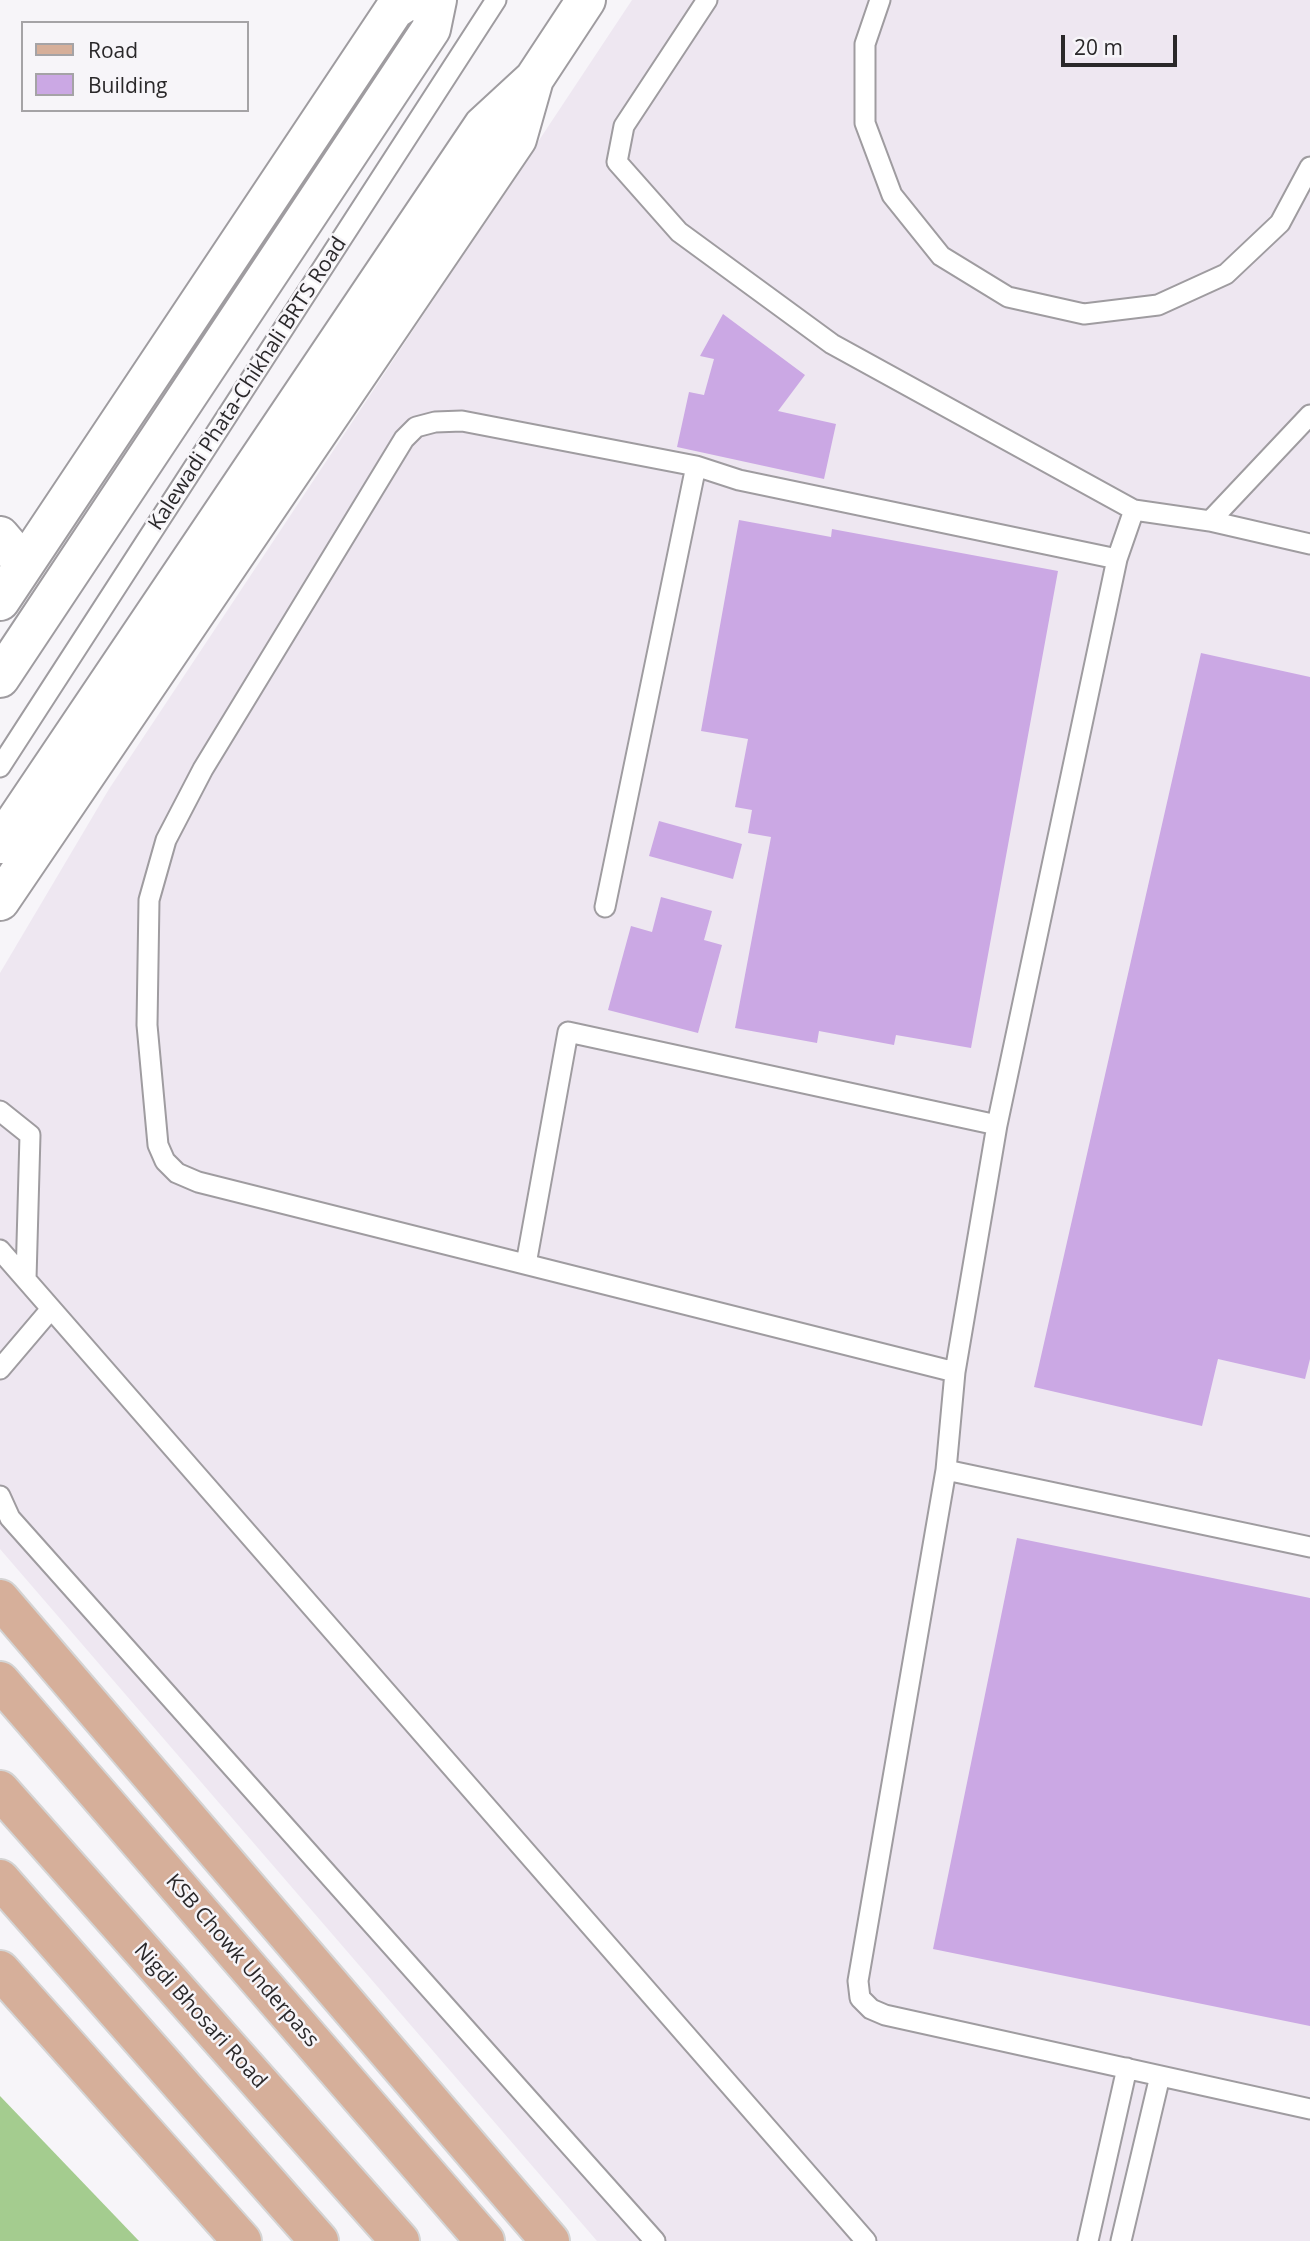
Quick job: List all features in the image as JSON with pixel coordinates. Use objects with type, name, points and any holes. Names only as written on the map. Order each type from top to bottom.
[{"type":"main road","points":[[0,844],[483,126],[534,79],[586,0]]},
{"type":"main road","points":[[0,601],[12,550],[394,10],[425,10]]},
{"type":"main road","points":[[0,678],[425,10]]},
{"type":"main road","points":[[0,901],[517,139],[534,79]]},
{"type":"main road","points":[[0,1599],[550,2241]]},
{"type":"main road","name":"KSB Chowk Underpass","points":[[0,1681],[485,2241]]},
{"type":"main road","name":"Nigdi Bhosari Road","points":[[0,1790],[400,2241]]},
{"type":"main road","points":[[0,1879],[319,2241]]},
{"type":"main road","points":[[0,1970],[242,2241]]},
{"type":"lane","name":"Kalewadi Phata-Chikhali BRTS Road","points":[[0,767],[496,0]]},
{"type":"lane","points":[[707,0],[624,126],[617,162],[679,232],[832,344],[1133,510],[1210,521],[1310,544]]},
{"type":"lane","points":[[880,0],[865,44],[865,123],[892,195],[941,256],[1008,297],[1084,314],[1158,305],[1226,274],[1280,223],[1310,167]]},
{"type":"lane","points":[[1210,521],[1310,415]]},
{"type":"lane","points":[[955,1372],[198,1182],[171,1167],[158,1145],[146,1025],[149,900],[166,840],[203,769],[404,439],[416,427],[435,422],[462,421],[696,466],[738,480],[1117,559]]},
{"type":"lane","points":[[605,907],[696,466]]},
{"type":"lane","points":[[1133,510],[1117,559],[997,1125],[955,1372],[946,1470],[858,1981],[860,1998],[885,2015],[1310,2109]]},
{"type":"lane","points":[[526,1264],[568,1032],[997,1125]]},
{"type":"lane","points":[[0,1111],[30,1135],[26,1279]]},
{"type":"lane","points":[[0,1250],[866,2241]]},
{"type":"lane","points":[[0,1377],[0,1369],[51,1309]]},
{"type":"lane","points":[[946,1470],[1310,1547]]},
{"type":"lane","points":[[0,1496],[10,1518],[654,2241]]},
{"type":"lane","points":[[1088,2241],[1127,2068]]},
{"type":"lane","points":[[1121,2241],[1160,2076]]},
{"type":"shaded area","points":[[632,0],[1310,0],[1310,2241],[597,2241],[0,1549],[0,973],[109,789]]},
{"type":"green space","points":[[0,2096],[139,2241],[0,2241]]},
{"type":"building","points":[[723,314],[805,375],[778,411],[836,424],[824,479],[677,447],[689,392],[704,395],[714,359],[700,356]]},
{"type":"building","points":[[739,520],[831,537],[832,529],[1058,571],[971,1048],[896,1035],[894,1045],[819,1031],[817,1043],[735,1028],[771,837],[748,833],[752,810],[735,807],[748,739],[701,731]]},
{"type":"building","points":[[1201,653],[1310,677],[1310,1359],[1305,1379],[1218,1359],[1202,1426],[1034,1387]]},
{"type":"building","points":[[659,821],[742,844],[733,879],[649,856]]},
{"type":"building","points":[[661,897],[712,911],[704,940],[722,945],[698,1033],[608,1010],[631,926],[652,932]]},
{"type":"building","points":[[1017,1538],[1310,1598],[1310,2026],[933,1949]]}]
